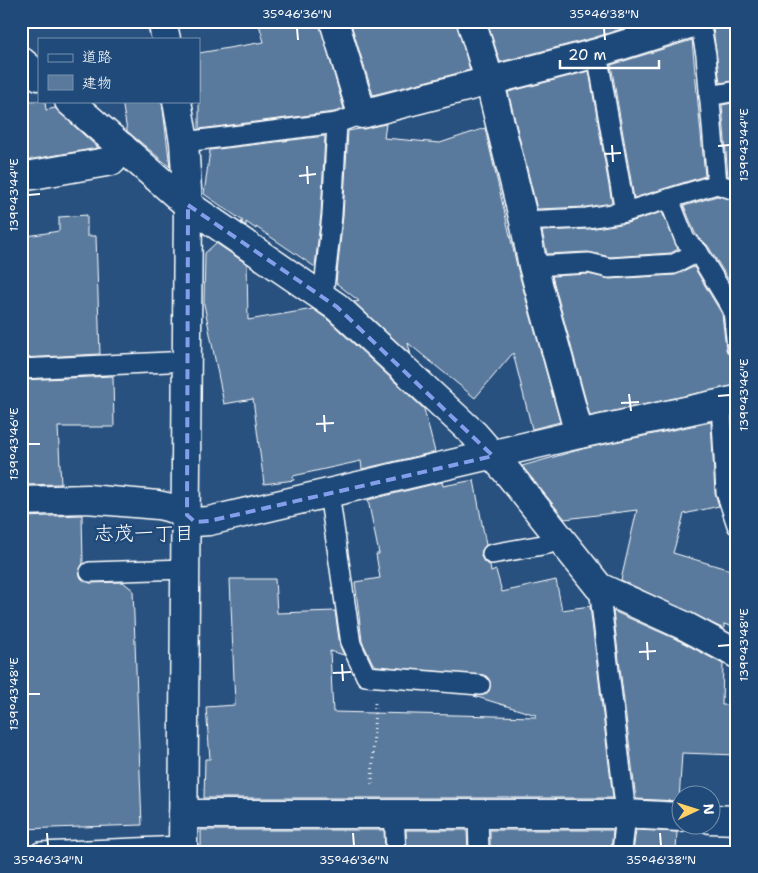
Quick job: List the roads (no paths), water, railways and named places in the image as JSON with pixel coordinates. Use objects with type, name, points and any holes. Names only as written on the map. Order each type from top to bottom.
[{"type":"street","points":[[162,21],[166,38]]},
{"type":"street","points":[[334,21],[362,114],[489,79],[597,53],[700,21]]},
{"type":"street","points":[[471,21],[489,79],[524,220],[533,266],[579,434]]},
{"type":"street","points":[[21,61],[38,75]]},
{"type":"street","points":[[70,102],[188,205],[337,307],[474,434],[599,586],[685,626],[737,654]]},
{"type":"street","points":[[177,102],[184,142],[188,205],[189,361],[183,849]]},
{"type":"street","points":[[21,177],[112,161],[122,147]]},
{"type":"street","points":[[21,501],[87,499],[168,506],[187,515],[196,522],[209,521],[493,456],[579,434],[729,402]]},
{"type":"street","points":[[183,814],[626,814],[670,816]]},
{"type":"street","points":[[720,819],[737,820]]},
{"type":"lane","points":[[700,21],[717,184]]},
{"type":"lane","points":[[597,53],[625,212]]},
{"type":"lane","points":[[709,96],[737,91]]},
{"type":"lane","points":[[184,142],[337,124],[362,114]]},
{"type":"lane","points":[[323,297],[332,215],[337,124]]},
{"type":"lane","points":[[524,220],[587,218],[625,212],[717,184],[732,189],[737,188]]},
{"type":"lane","points":[[669,199],[685,240],[698,252],[735,310],[737,347]]},
{"type":"lane","points":[[533,266],[589,263],[610,268],[674,264],[698,252]]},
{"type":"lane","points":[[21,368],[189,361]]},
{"type":"lane","points":[[729,402],[726,492],[737,525]]},
{"type":"lane","points":[[329,492],[351,644],[366,676],[480,685]]},
{"type":"lane","points":[[492,554],[548,544],[559,536]]},
{"type":"lane","points":[[90,572],[186,569]]},
{"type":"lane","points":[[599,586],[626,814],[622,852]]},
{"type":"lane","points":[[382,814],[396,852]]},
{"type":"lane","points":[[478,814],[479,852]]},
{"type":"lane","points":[[40,852],[183,849]]},
{"type":"district","name":"志茂一丁目","points":[[144,533]]}]
